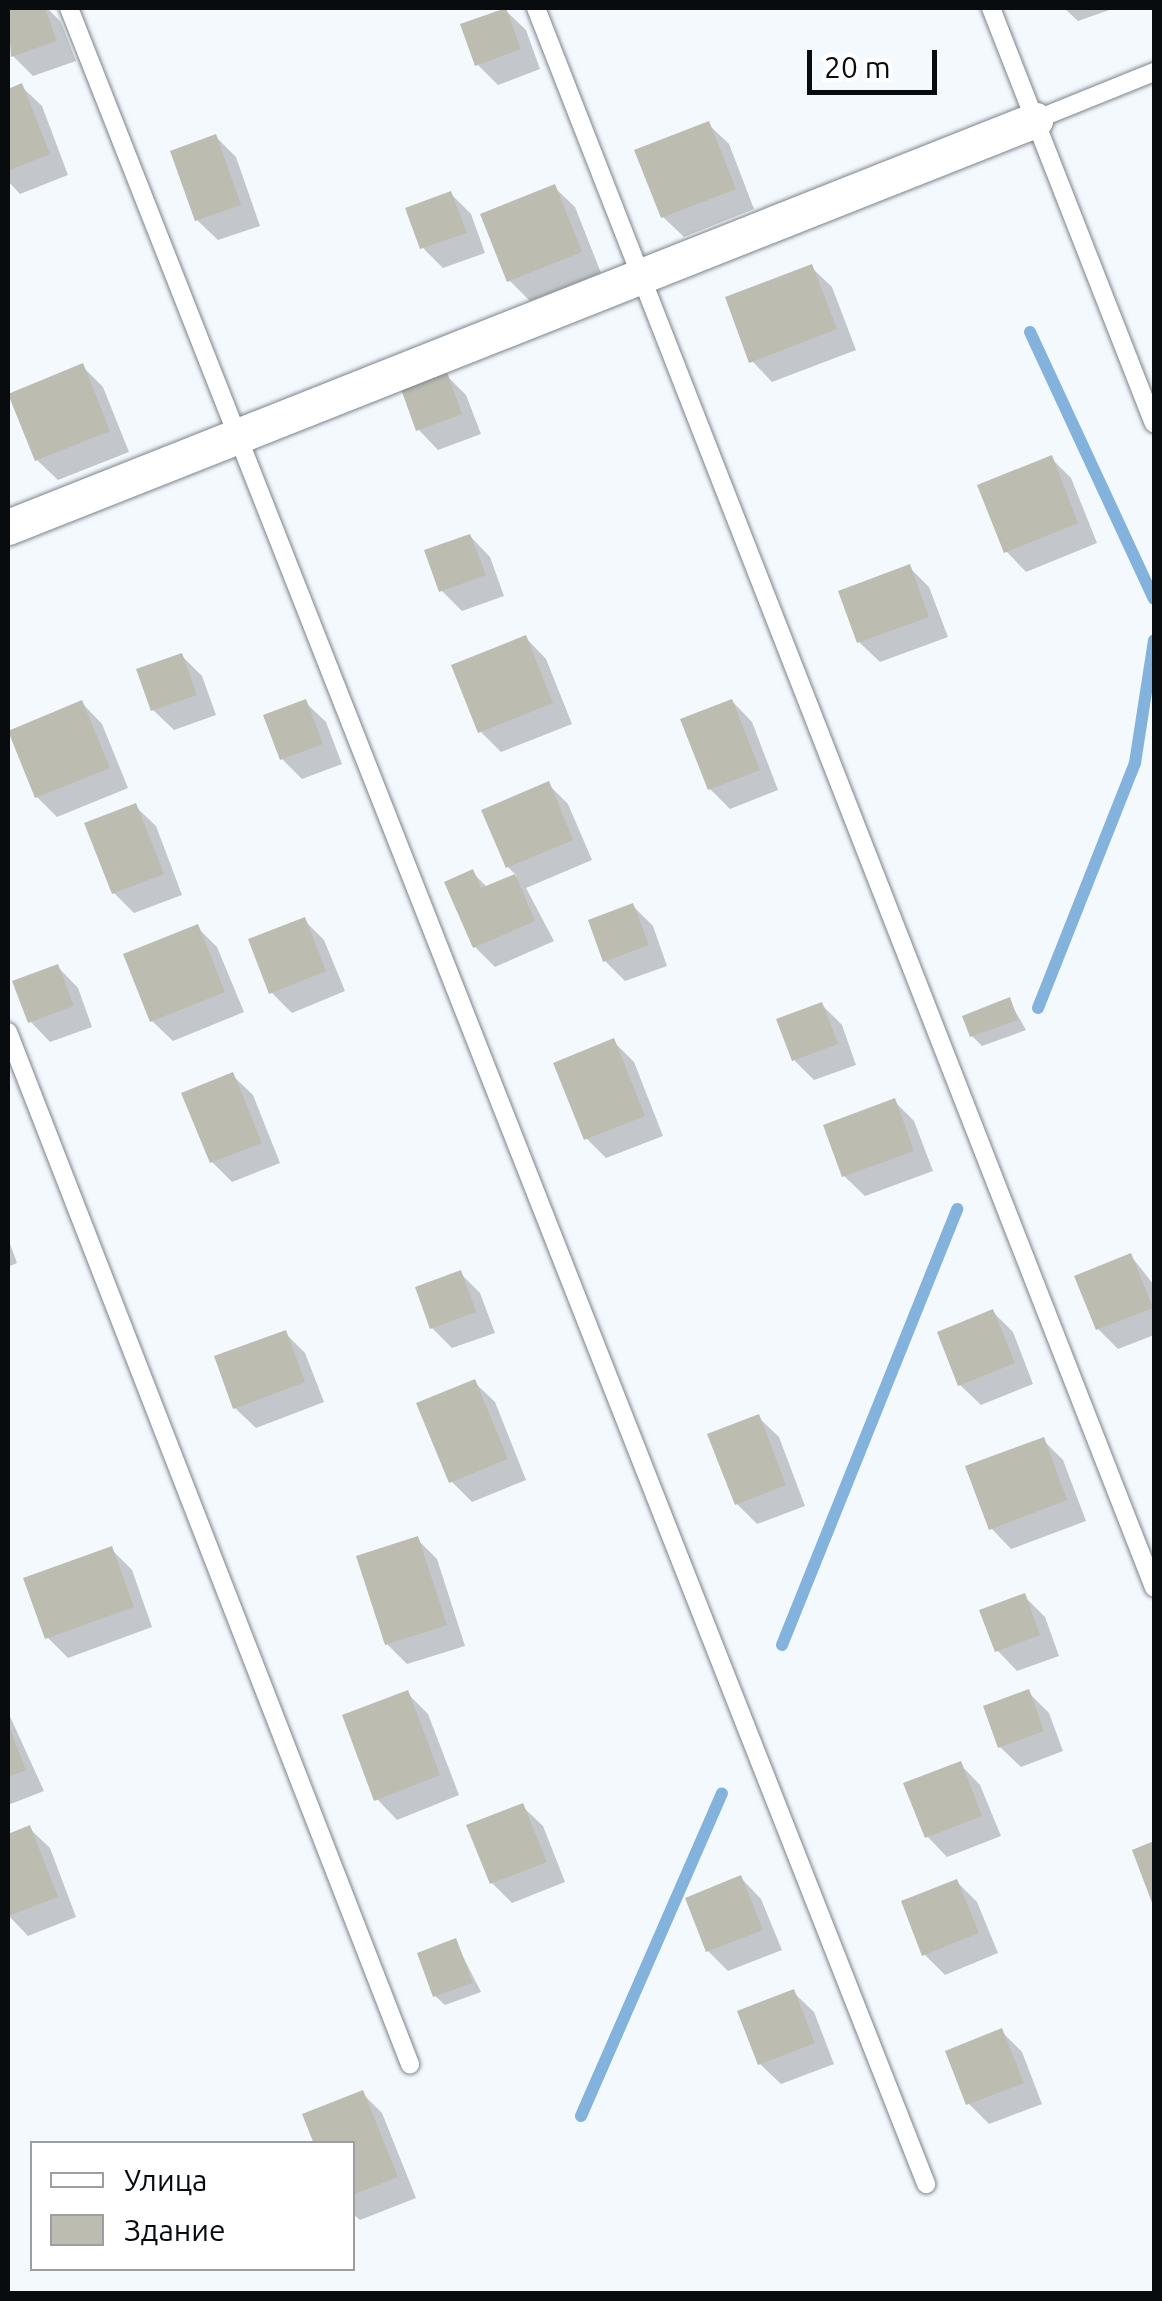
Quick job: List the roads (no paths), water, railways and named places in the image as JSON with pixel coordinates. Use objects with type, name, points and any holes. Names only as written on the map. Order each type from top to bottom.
[{"type":"street","points":[[8,527],[1035,120]]},
{"type":"lane","points":[[69,8],[926,2184]]},
{"type":"lane","points":[[536,8],[1154,1587]]},
{"type":"lane","points":[[992,8],[1154,423]]},
{"type":"lane","points":[[1035,120],[1154,72]]},
{"type":"lane","points":[[8,1032],[410,2064]]},
{"type":"waterway","points":[[1030,332],[1154,599]]},
{"type":"waterway","points":[[1038,1008],[1135,763],[1154,640]]},
{"type":"waterway","points":[[782,1645],[957,1209]]},
{"type":"waterway","points":[[581,2116],[722,1794]]}]
